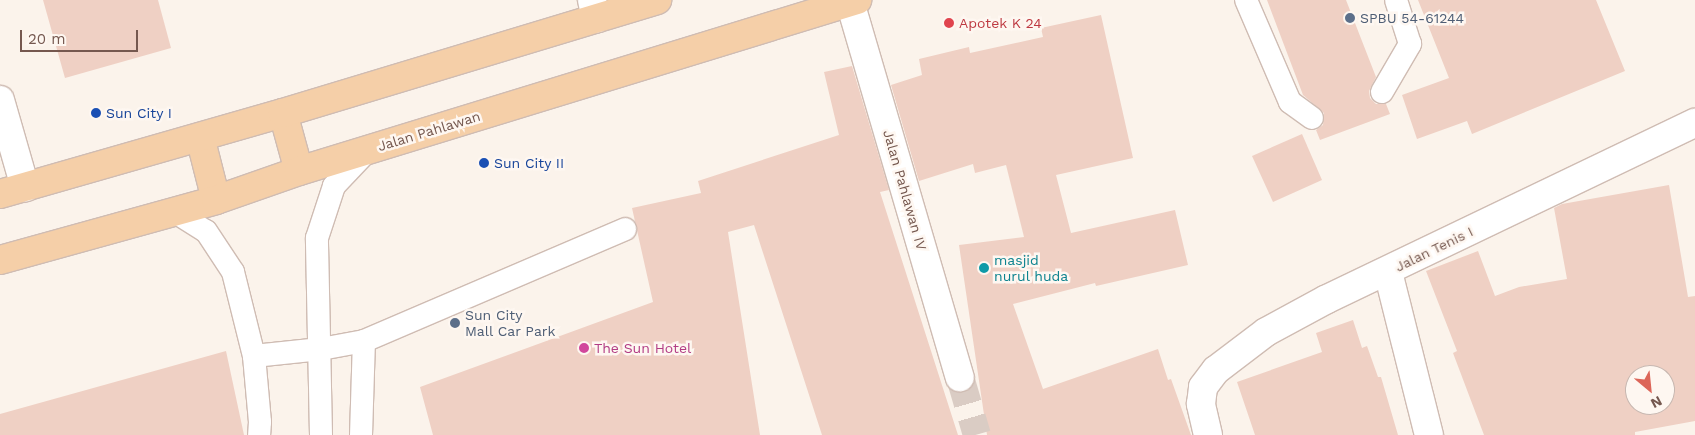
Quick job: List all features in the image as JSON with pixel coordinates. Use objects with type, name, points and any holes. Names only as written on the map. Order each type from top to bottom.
[{"type":"main road","points":[[12,191],[283,113],[594,10],[657,0]]},
{"type":"main road","name":"Jalan Pahlawan","points":[[0,260],[216,200],[299,171],[853,1]]},
{"type":"main road","points":[[283,113],[299,171]]},
{"type":"main road","points":[[200,137],[216,200]]},
{"type":"street","name":"Jalan Pahlawan IV","points":[[853,1],[960,377]]},
{"type":"street","points":[[0,100],[12,191]]},
{"type":"street","name":"Jalan Tenis I","points":[[1208,435],[1201,404],[1203,387],[1216,370],[1266,332],[1327,299],[1388,272],[1695,123]]},
{"type":"street","points":[[1388,272],[1429,435]]},
{"type":"lane","points":[[1246,0],[1290,102],[1312,118]]},
{"type":"lane","points":[[1382,92],[1410,44],[1396,0]]},
{"type":"lane","points":[[322,435],[317,238],[334,186],[368,150]]},
{"type":"lane","points":[[174,212],[206,231],[233,272],[254,356],[260,422],[259,435]]},
{"type":"lane","points":[[254,356],[321,349],[364,341],[626,229]]},
{"type":"lane","points":[[361,435],[364,341]]},
{"type":"building","points":[[43,0],[158,0],[171,48],[65,78]]},
{"type":"building","points":[[1267,0],[1346,0],[1376,77],[1369,91],[1370,98],[1376,104],[1386,104],[1390,114],[1320,140],[1316,130],[1323,125],[1324,113],[1303,95]]},
{"type":"building","points":[[1418,0],[1596,0],[1625,71],[1472,134],[1467,121],[1417,139],[1402,95],[1449,78]]},
{"type":"building","points":[[1101,15],[1133,158],[1056,175],[1071,233],[1175,210],[1188,265],[1096,286],[1095,283],[1013,304],[1043,389],[1158,349],[1168,380],[1171,379],[1191,435],[987,435],[959,245],[1024,237],[1006,165],[975,173],[973,164],[919,181],[891,85],[922,75],[919,59],[969,47],[970,53],[1043,37],[1041,28]]},
{"type":"building","points":[[852,66],[889,190],[880,192],[958,435],[822,435],[754,225],[728,232],[760,435],[433,435],[420,387],[653,302],[632,208],[701,193],[698,181],[839,135],[824,72]]},
{"type":"building","points":[[1302,134],[1322,180],[1273,202],[1252,156]]},
{"type":"building","points":[[1669,185],[1688,297],[1695,296],[1695,421],[1635,432],[1635,435],[1484,435],[1453,353],[1457,351],[1426,271],[1478,251],[1495,296],[1519,287],[1567,279],[1554,208],[1562,204]]},
{"type":"building","points":[[1353,320],[1362,348],[1367,346],[1378,377],[1381,377],[1398,435],[1255,435],[1237,382],[1322,352],[1316,333]]},
{"type":"building","points":[[226,351],[244,435],[0,435],[0,414]]},
{"type":"tunnel","points":[[960,377],[977,435]]},
{"type":"place","name":"SPBU 54-61244","points":[[1350,18]]},
{"type":"place","name":"Apotek K 24","points":[[949,23]]},
{"type":"place","name":"Sun City I","points":[[96,113]]},
{"type":"place","name":"Sun City II","points":[[484,163]]},
{"type":"place","name":"masjid nurul huda","points":[[984,268]]},
{"type":"place","name":"Sun City Mall Car Park","points":[[455,323]]},
{"type":"place","name":"The Sun Hotel","points":[[584,348]]}]
